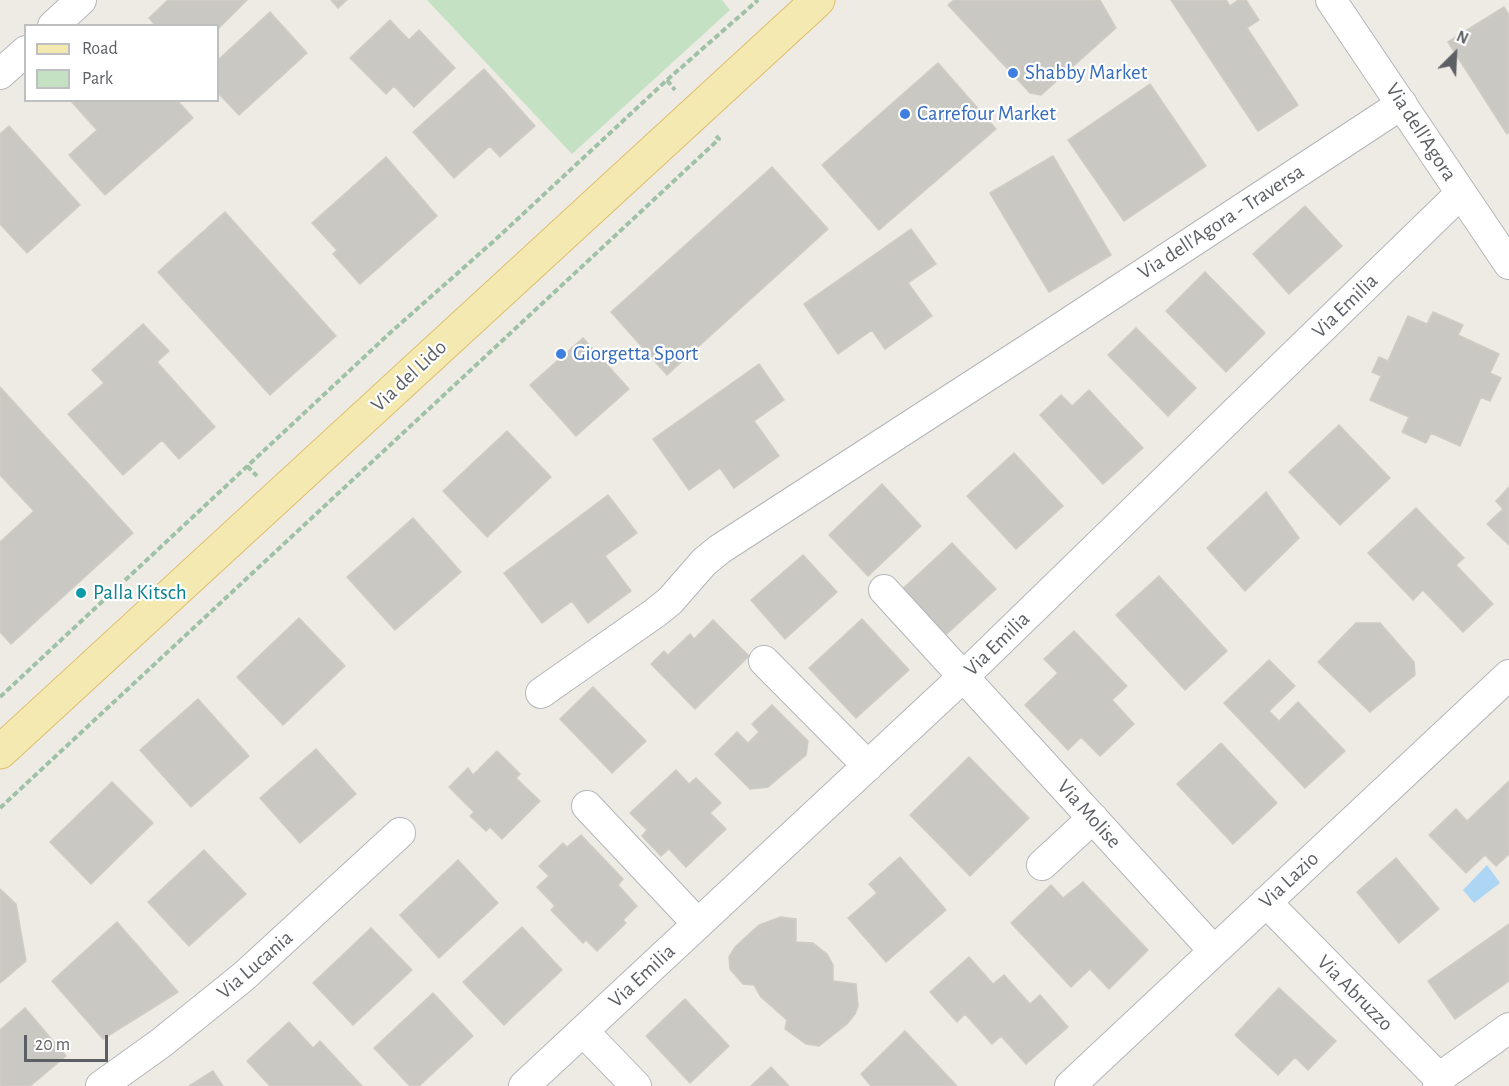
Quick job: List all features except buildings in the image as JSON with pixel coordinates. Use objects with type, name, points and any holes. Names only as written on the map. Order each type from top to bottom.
[{"type":"main road","name":"Via del Lido","points":[[0,752],[818,0]]},
{"type":"street","points":[[55,24],[81,0]]},
{"type":"street","name":"Via dell'Agora","points":[[1331,0],[1509,264]]},
{"type":"street","points":[[0,74],[24,53]]},
{"type":"street","name":"Via dell'Agora - Traversa","points":[[542,693],[656,613],[670,601],[699,566],[720,549],[1402,104]]},
{"type":"street","name":"Via Emilia","points":[[524,1086],[964,676],[1461,193]]},
{"type":"street","name":"Via Molise","points":[[884,590],[1214,951]]},
{"type":"street","points":[[764,661],[868,766]]},
{"type":"street","name":"Via Lazio","points":[[1070,1086],[1509,675]]},
{"type":"street","points":[[587,806],[698,924]]},
{"type":"street","points":[[1042,865],[1093,818]]},
{"type":"street","name":"Via Lucania","points":[[101,1086],[161,1043],[243,976],[400,833]]},
{"type":"street","name":"Via Abruzzo","points":[[1266,902],[1438,1082]]},
{"type":"street","points":[[1438,1082],[1509,1028]]},
{"type":"street","points":[[583,1031],[636,1086]]},
{"type":"path","points":[[0,697],[391,332],[758,0]]},
{"type":"path","points":[[0,808],[719,139]]},
{"type":"green space","points":[[427,0],[722,0],[730,10],[572,154]]},
{"type":"water","points":[[1487,865],[1500,883],[1474,903],[1463,890]]},
{"type":"place","name":"Shabby Market","points":[[1013,73]]},
{"type":"place","name":"Carrefour Market","points":[[905,114]]},
{"type":"place","name":"Giorgetta Sport","points":[[561,354]]},
{"type":"place","name":"Palla Kitsch","points":[[81,593]]}]
